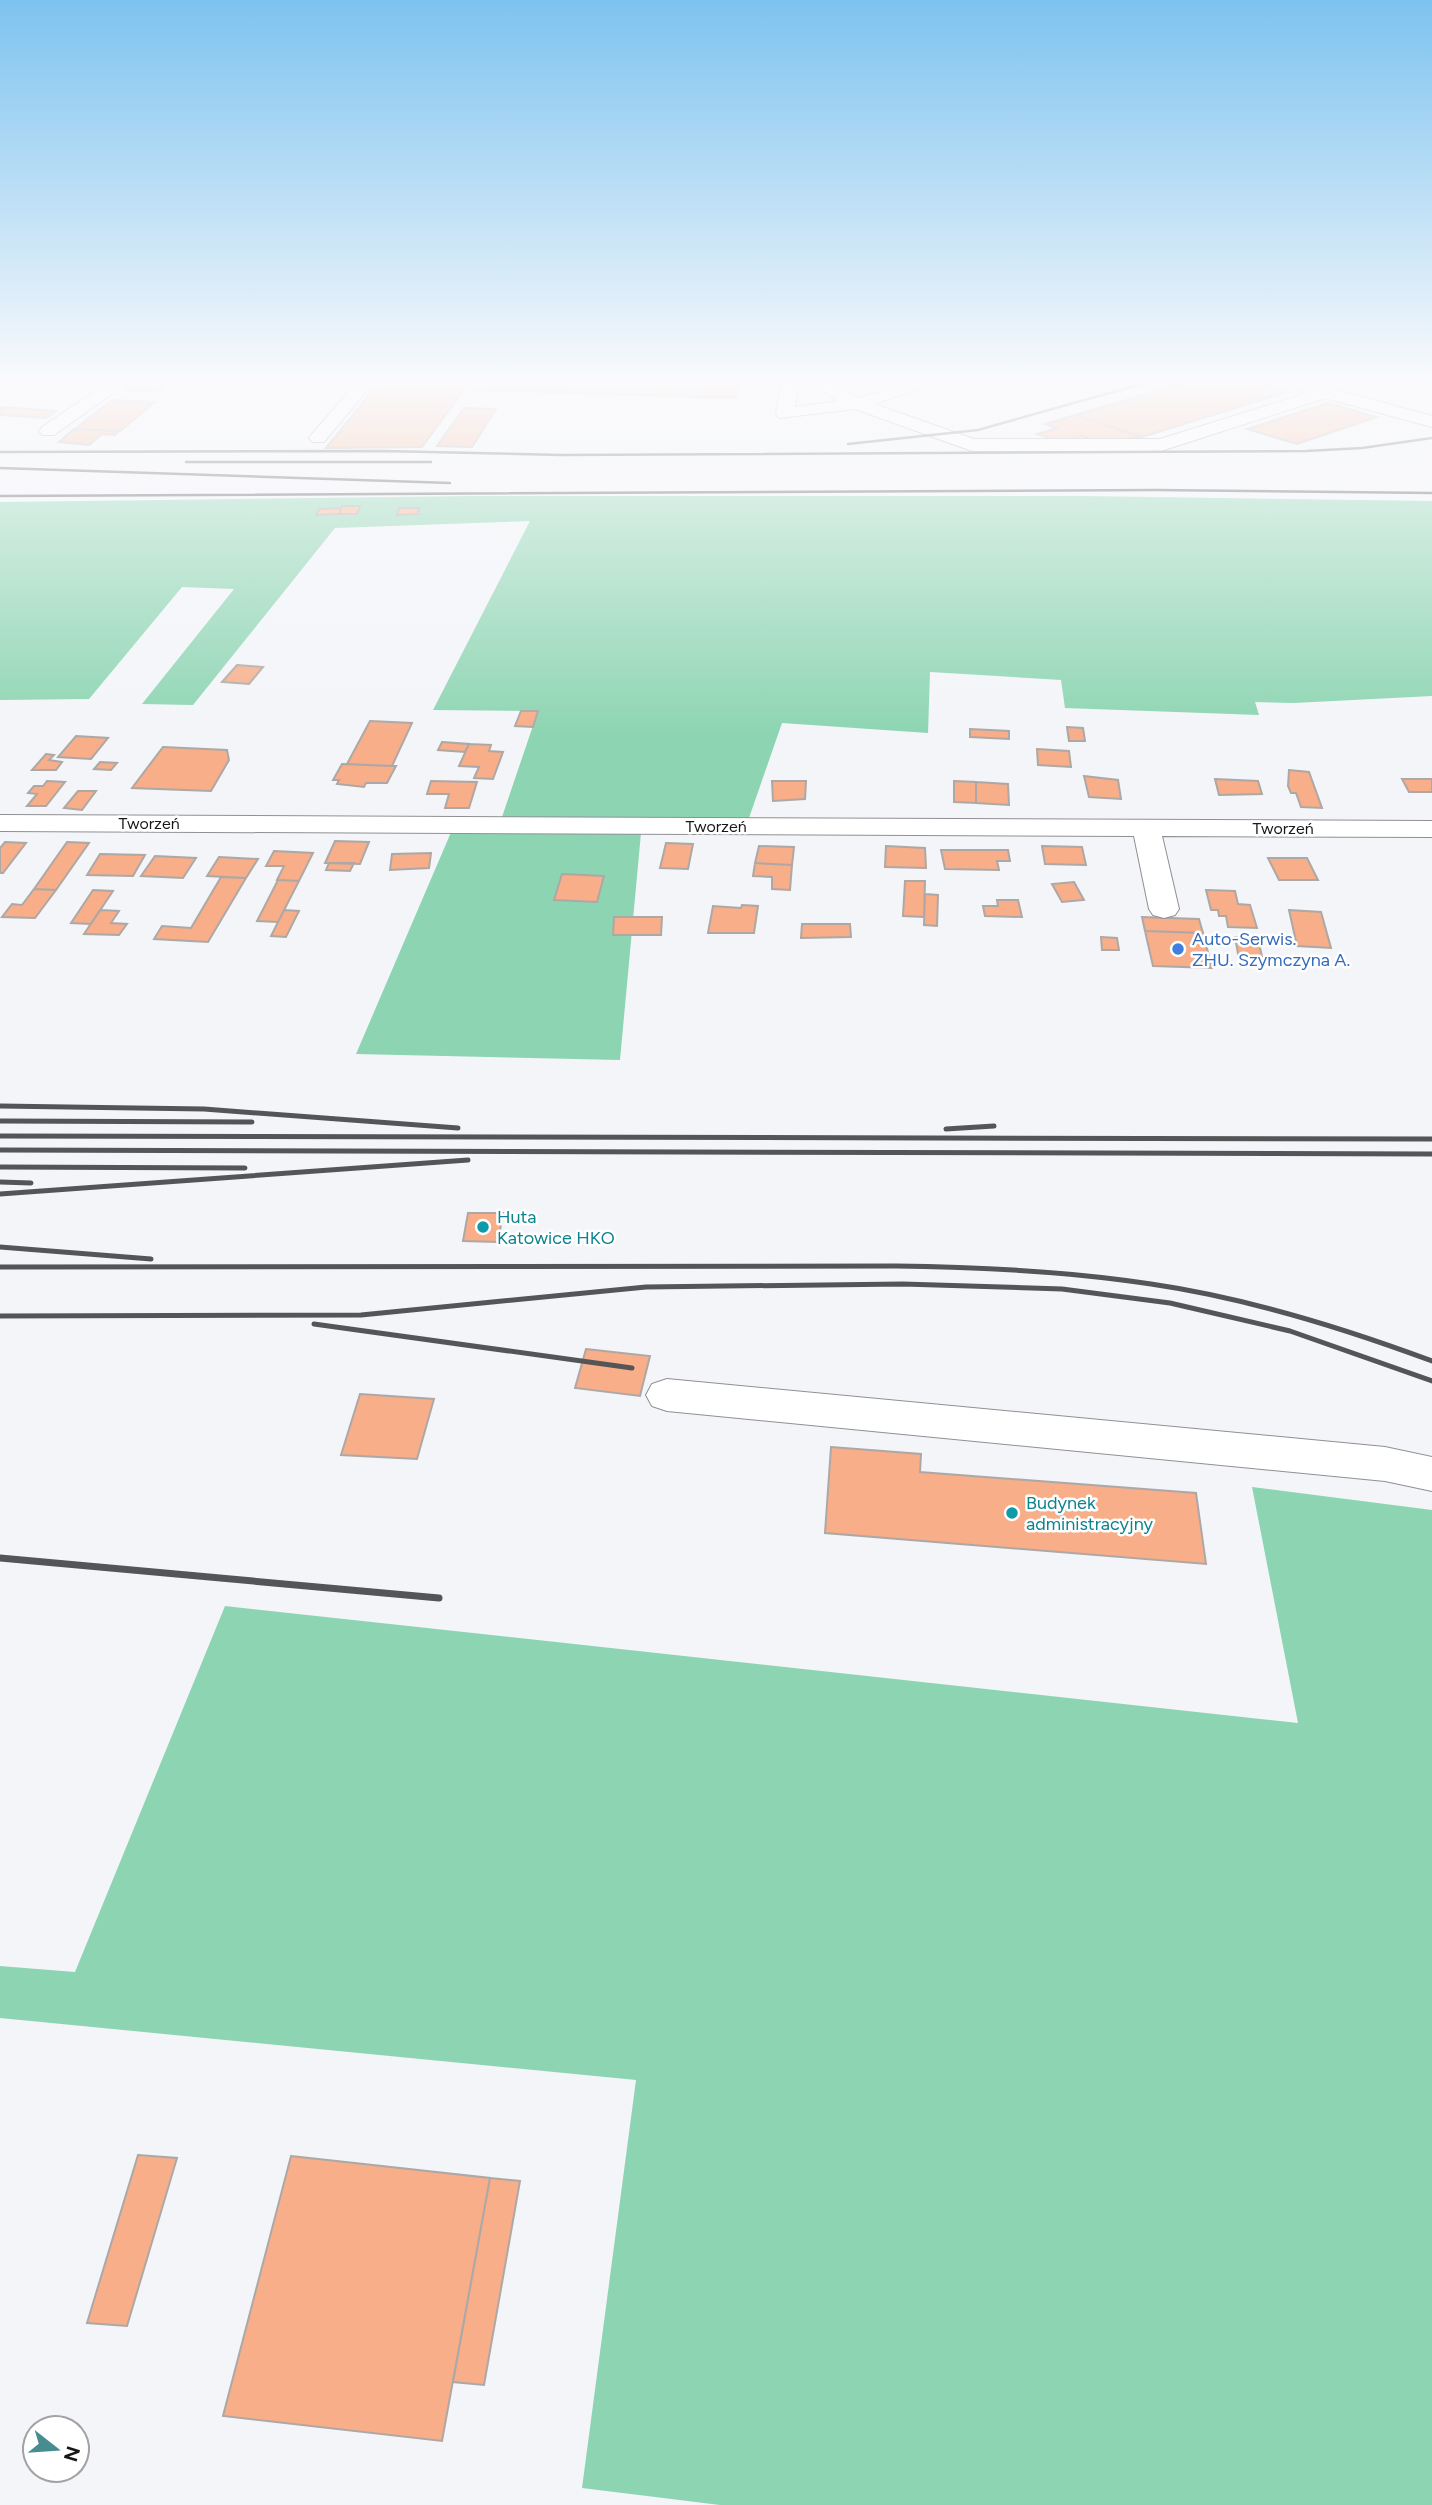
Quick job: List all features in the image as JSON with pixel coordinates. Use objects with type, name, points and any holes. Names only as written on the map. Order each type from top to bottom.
[{"type":"street","name":"Tworzeń","points":[[0,823],[1432,829]]},
{"type":"street","points":[[1146,828],[1164,909]]},
{"type":"street","points":[[667,1395],[1385,1464],[1432,1474]]},
{"type":"green space","points":[[1432,501],[1432,696],[1294,703],[1255,702],[1259,715],[1065,708],[1061,680],[930,672],[928,733],[782,723],[749,818],[502,817],[538,711],[433,710],[530,521],[335,528],[193,705],[142,704],[234,589],[182,587],[89,699],[0,700],[0,502]]},
{"type":"green space","points":[[452,830],[641,833],[620,1060],[356,1054]]},
{"type":"green space","points":[[1252,1487],[1432,1510],[1432,2505],[720,2505],[582,2488],[636,2080],[0,2018],[0,1966],[75,1972],[225,1606],[1298,1723]]},
{"type":"building","points":[[342,506],[360,506],[357,514],[339,514]]},
{"type":"building","points":[[341,508],[339,514],[316,515],[319,509]]},
{"type":"building","points":[[399,508],[419,508],[418,514],[397,515]]},
{"type":"building","points":[[237,665],[263,667],[249,684],[222,682]]},
{"type":"building","points":[[521,711],[538,711],[533,727],[515,726]]},
{"type":"building","points":[[370,721],[412,723],[392,766],[347,764]]},
{"type":"building","points":[[1067,727],[1083,728],[1085,741],[1069,741]]},
{"type":"building","points":[[970,729],[1009,731],[1009,739],[970,737]]},
{"type":"building","points":[[76,736],[108,738],[91,759],[58,757]]},
{"type":"building","points":[[442,742],[469,744],[465,752],[438,750]]},
{"type":"building","points":[[469,744],[491,745],[489,751],[503,752],[493,779],[474,778],[479,767],[459,766]]},
{"type":"building","points":[[163,747],[227,750],[229,760],[211,791],[132,788]]},
{"type":"building","points":[[1037,749],[1069,751],[1071,767],[1038,765]]},
{"type":"building","points":[[46,754],[54,755],[49,760],[62,762],[56,770],[32,770]]},
{"type":"building","points":[[100,762],[117,763],[111,770],[94,769]]},
{"type":"building","points":[[342,764],[396,766],[387,783],[366,783],[364,787],[337,784],[339,780],[333,780]]},
{"type":"building","points":[[1289,770],[1309,772],[1322,808],[1301,807],[1296,793],[1291,793],[1288,786]]},
{"type":"building","points":[[1084,776],[1118,780],[1121,799],[1089,797]]},
{"type":"building","points":[[1215,779],[1258,781],[1262,794],[1219,795]]},
{"type":"building","points":[[1402,779],[1432,779],[1432,792],[1409,792]]},
{"type":"building","points":[[47,781],[65,782],[46,806],[27,806],[37,794],[28,793],[34,786],[43,786]]},
{"type":"building","points":[[431,781],[477,782],[469,808],[445,808],[449,794],[427,794]]},
{"type":"building","points":[[772,781],[806,781],[805,799],[773,801]]},
{"type":"building","points":[[954,781],[976,782],[976,803],[954,802]]},
{"type":"building","points":[[976,782],[1008,784],[1009,805],[976,803]]},
{"type":"building","points":[[78,791],[96,791],[82,810],[64,808]]},
{"type":"building","points":[[335,841],[369,842],[360,864],[325,863]]},
{"type":"building","points":[[5,842],[26,843],[3,873],[0,873],[0,848]]},
{"type":"building","points":[[67,842],[89,843],[56,890],[34,889]]},
{"type":"building","points":[[666,843],[693,844],[688,869],[660,868]]},
{"type":"building","points":[[759,846],[794,847],[792,865],[755,863]]},
{"type":"building","points":[[886,846],[925,848],[926,868],[885,867]]},
{"type":"building","points":[[1042,846],[1082,847],[1086,865],[1045,864]]},
{"type":"building","points":[[941,850],[1008,850],[1010,861],[997,861],[999,870],[945,869]]},
{"type":"building","points":[[274,851],[313,853],[299,881],[277,880],[284,866],[266,866]]},
{"type":"building","points":[[431,853],[429,868],[390,870],[392,854]]},
{"type":"building","points":[[100,854],[145,855],[133,876],[87,875]]},
{"type":"building","points":[[155,856],[196,858],[183,878],[141,876]]},
{"type":"building","points":[[219,857],[258,859],[246,878],[207,876]]},
{"type":"building","points":[[1268,858],[1307,858],[1318,880],[1279,880]]},
{"type":"building","points":[[329,863],[354,863],[350,871],[326,870]]},
{"type":"building","points":[[755,863],[792,865],[790,890],[772,889],[772,877],[753,876]]},
{"type":"building","points":[[562,874],[604,876],[597,902],[554,900]]},
{"type":"building","points":[[221,877],[246,878],[208,942],[154,939],[162,926],[191,928]]},
{"type":"building","points":[[278,880],[299,881],[278,922],[257,921]]},
{"type":"building","points":[[905,881],[925,881],[924,917],[903,916]]},
{"type":"building","points":[[1074,882],[1084,900],[1062,902],[1052,884]]},
{"type":"building","points":[[34,889],[56,890],[35,918],[2,917],[12,904],[22,905]]},
{"type":"building","points":[[93,890],[113,891],[91,924],[71,923]]},
{"type":"building","points":[[1206,890],[1235,891],[1238,904],[1250,905],[1257,928],[1228,927],[1226,916],[1219,916],[1218,910],[1211,910]]},
{"type":"building","points":[[925,894],[938,895],[937,926],[924,925]]},
{"type":"building","points":[[997,900],[1018,900],[1022,917],[985,916],[983,906],[998,906]]},
{"type":"building","points":[[742,905],[758,906],[754,933],[708,933],[713,906],[741,908]]},
{"type":"building","points":[[100,910],[119,911],[111,923],[127,924],[119,935],[84,934]]},
{"type":"building","points":[[284,910],[299,911],[286,937],[271,936]]},
{"type":"building","points":[[1289,910],[1321,912],[1331,948],[1297,946]]},
{"type":"building","points":[[614,917],[662,917],[661,935],[613,935]]},
{"type":"building","points":[[1142,917],[1199,919],[1203,933],[1145,931]]},
{"type":"building","points":[[802,924],[850,924],[851,937],[801,938]]},
{"type":"building","name":"Auto-Serwis. ZHU. Szymczyna A.","points":[[1145,931],[1203,933],[1212,968],[1153,966]]},
{"type":"building","points":[[1101,937],[1117,938],[1119,950],[1102,950]]},
{"type":"building","points":[[1235,937],[1258,939],[1263,961],[1239,959]]},
{"type":"building","name":"Huta Katowice HKO","points":[[468,1213],[503,1213],[498,1242],[463,1241]]},
{"type":"building","points":[[586,1349],[650,1356],[640,1396],[575,1388]]},
{"type":"building","points":[[360,1394],[434,1399],[417,1459],[341,1455]]},
{"type":"building","name":"Budynek administracyjny","points":[[831,1447],[921,1454],[920,1472],[1196,1493],[1206,1564],[825,1533]]},
{"type":"building","points":[[138,2155],[177,2158],[127,2326],[87,2323]]},
{"type":"building","points":[[291,2156],[490,2178],[442,2441],[223,2416]]},
{"type":"building","points":[[490,2178],[520,2181],[484,2385],[453,2382]]},
{"type":"railway","points":[[0,1106],[204,1109],[458,1128]]},
{"type":"railway","points":[[0,1121],[252,1122]]},
{"type":"railway","points":[[946,1129],[994,1126]]},
{"type":"railway","points":[[0,1136],[1432,1139]]},
{"type":"railway","points":[[0,1150],[1432,1154]]},
{"type":"railway","points":[[0,1194],[468,1160]]},
{"type":"railway","points":[[0,1167],[245,1168]]},
{"type":"railway","points":[[0,1182],[31,1183]]},
{"type":"railway","points":[[0,1247],[151,1259]]},
{"type":"railway","points":[[0,1267],[896,1266],[1024,1270],[1119,1280],[1223,1297],[1328,1325],[1432,1361]]},
{"type":"railway","points":[[0,1316],[361,1315],[646,1287],[903,1284],[1062,1289],[1170,1303],[1290,1331],[1432,1381]]},
{"type":"railway","points":[[314,1324],[632,1368]]},
{"type":"railway","points":[[0,1558],[439,1598]]},
{"type":"place","name":"Auto-Serwis. ZHU. Szymczyna A.","points":[[1178,949]]},
{"type":"place","name":"Huta Katowice HKO","points":[[483,1227]]},
{"type":"place","name":"Budynek administracyjny","points":[[1012,1513]]}]
